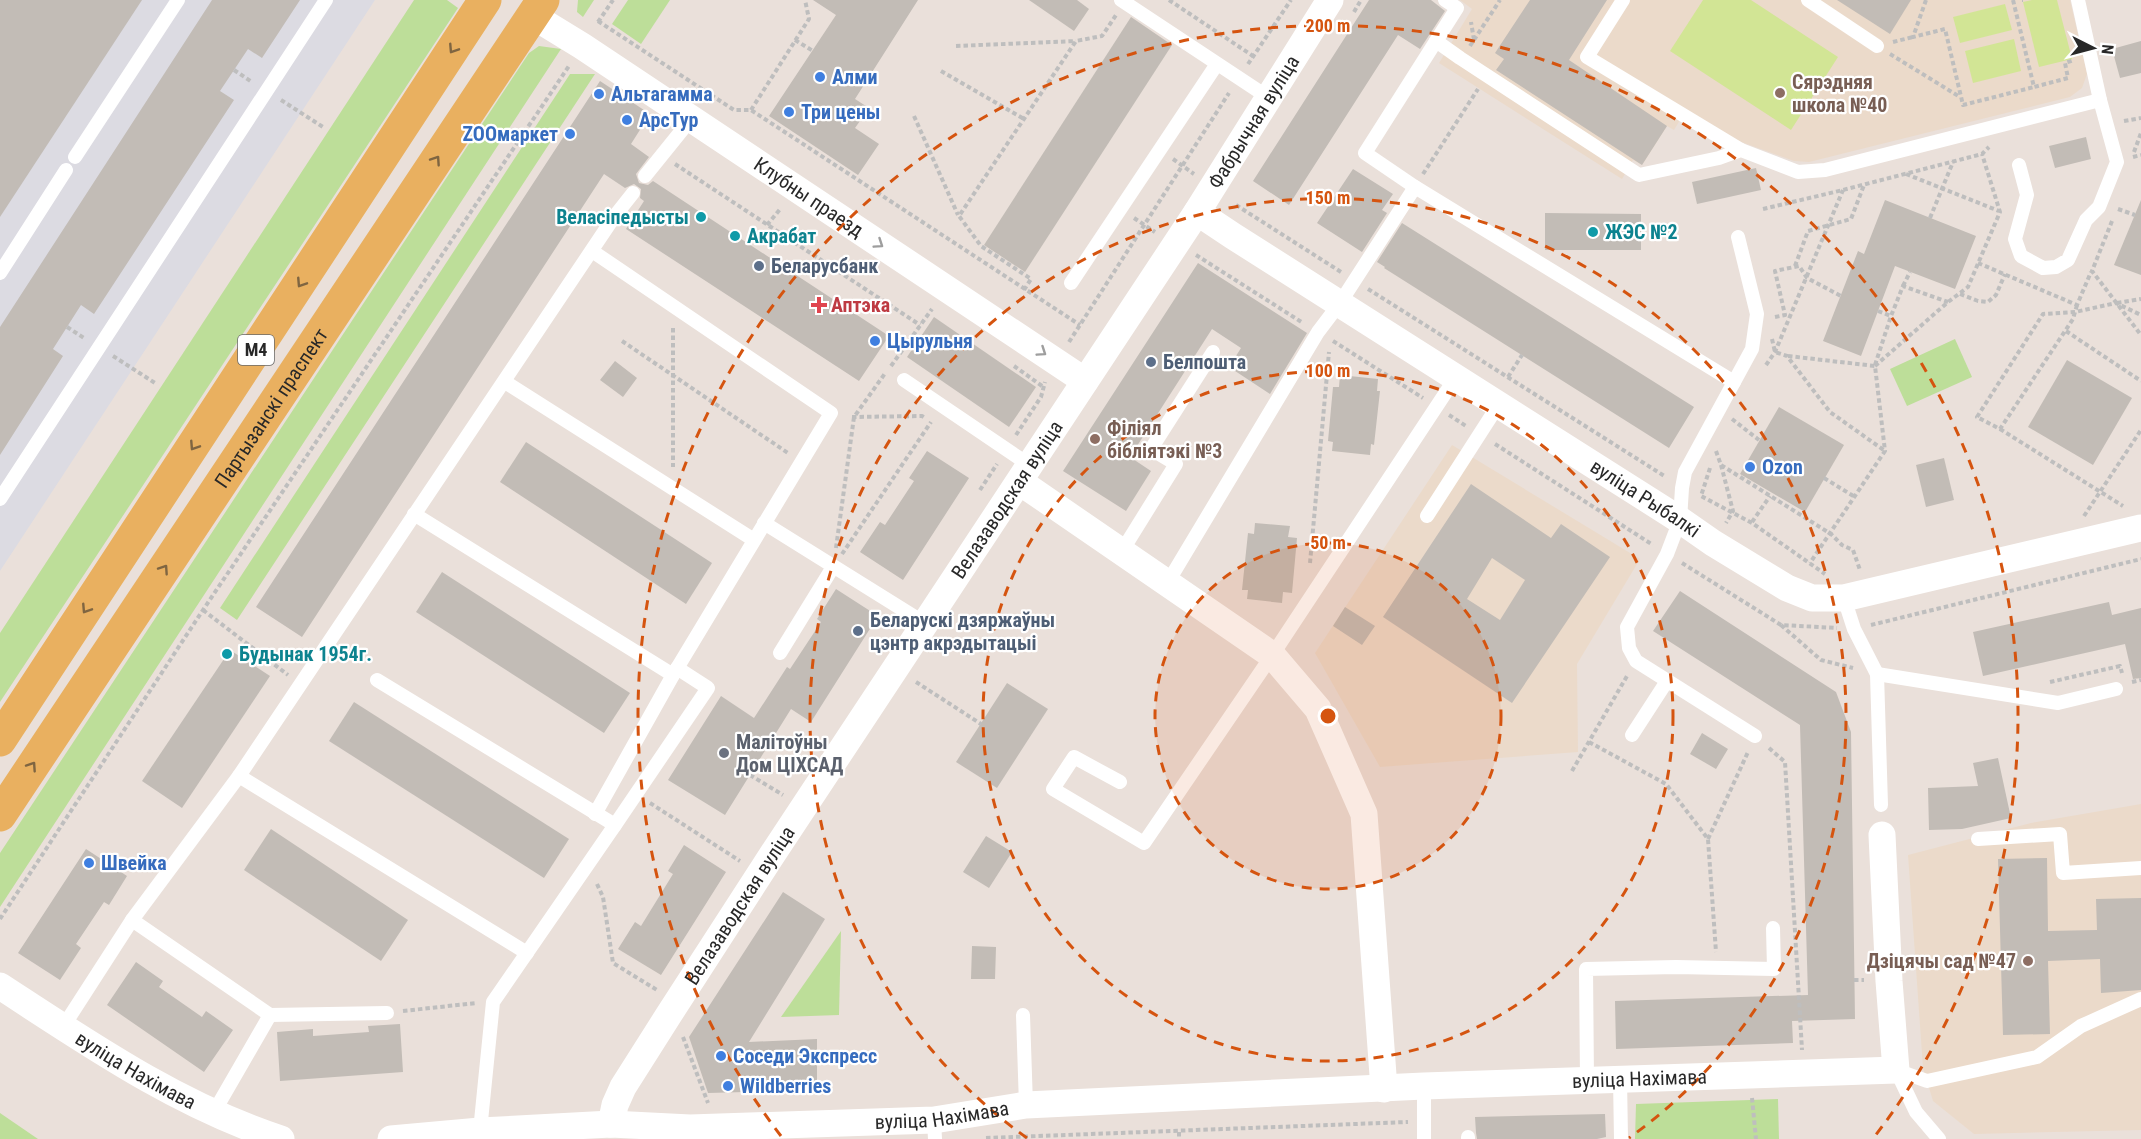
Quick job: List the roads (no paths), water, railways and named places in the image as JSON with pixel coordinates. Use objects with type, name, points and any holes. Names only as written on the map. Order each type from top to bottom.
[{"type":"main road","name":"М4","points":[[0,740],[485,0]]},
{"type":"main road","name":"Партызанскі праспект","points":[[0,815],[362,271],[528,5]]},
{"type":"main road","points":[[328,242],[341,239],[359,243],[363,251],[362,271]]},
{"type":"street","name":"Фабрычная вуліца","points":[[1197,212],[1330,0]]},
{"type":"street","name":"Клубны праезд","points":[[528,5],[691,118],[1085,381]]},
{"type":"street","name":"вуліца Рыбалкі","points":[[1197,212],[1713,543],[1787,588],[1812,598],[1844,598],[2141,528]]},
{"type":"street","name":"Велазаводская вуліца","points":[[611,1124],[615,1105],[629,1078],[772,855],[1026,474],[1197,212]]},
{"type":"street","points":[[1026,474],[1122,551],[1272,655],[1318,709],[1364,814],[1384,1089]]},
{"type":"street","points":[[1882,835],[1896,1070]]},
{"type":"street","name":"вуліца Нахімава","points":[[0,986],[143,1076],[244,1127],[281,1139]]},
{"type":"street","name":"вуліца Нахімава","points":[[391,1139],[480,1131],[611,1124],[690,1128],[934,1129],[1026,1105],[1620,1078],[1896,1070]]},
{"type":"lane","points":[[75,157],[178,0]]},
{"type":"lane","points":[[0,499],[326,0]]},
{"type":"lane","points":[[1444,0],[1457,8],[1365,153],[1415,187],[1734,382]]},
{"type":"lane","points":[[1623,0],[1587,57],[1741,150],[1798,172],[1825,170],[2100,100]]},
{"type":"lane","points":[[1808,0],[1877,46]]},
{"type":"lane","points":[[2019,165],[2027,195],[2015,239],[2021,256],[2043,268],[2056,267],[2068,260],[2086,220],[2099,207],[2117,162],[2100,100],[2078,0]]},
{"type":"lane","points":[[1123,1],[1269,99]]},
{"type":"lane","points":[[1436,41],[1639,175],[1719,158],[1741,150]]},
{"type":"lane","points":[[1071,283],[1217,64]]},
{"type":"lane","points":[[645,176],[691,118]]},
{"type":"lane","points":[[0,273],[66,170]]},
{"type":"lane","points":[[1168,582],[1318,332],[1340,303],[1415,187]]},
{"type":"lane","points":[[63,1027],[132,920],[239,776],[614,217],[633,194]]},
{"type":"lane","points":[[1738,237],[1756,314],[1752,349],[1685,472],[1680,520],[1667,554],[1627,627],[1629,648],[1636,661],[1755,736]]},
{"type":"lane","points":[[592,251],[831,413],[675,671],[595,814]]},
{"type":"lane","points":[[1122,551],[1176,464],[1150,449],[1213,352]]},
{"type":"lane","points":[[1120,782],[1074,757],[1053,789],[1143,843],[1272,655],[1456,377]]},
{"type":"lane","points":[[904,380],[1026,474]]},
{"type":"lane","points":[[505,382],[754,540]]},
{"type":"lane","points":[[1427,516],[1499,404]]},
{"type":"lane","points":[[414,514],[675,671],[708,688],[493,1002],[480,1131]]},
{"type":"lane","points":[[764,523],[926,624]]},
{"type":"lane","points":[[780,652],[833,567]]},
{"type":"lane","points":[[1844,598],[1854,629],[1877,674],[1881,805]]},
{"type":"lane","points":[[1877,674],[2058,703],[2116,689]]},
{"type":"lane","points":[[377,680],[615,825]]},
{"type":"lane","points":[[1632,735],[1667,681]]},
{"type":"lane","points":[[239,776],[527,953]]},
{"type":"lane","points":[[1978,839],[2060,834],[2063,873],[2141,868]]},
{"type":"lane","points":[[132,920],[270,1015],[387,1012]]},
{"type":"lane","points":[[1587,1080],[1586,969],[1774,969],[1773,928]]},
{"type":"lane","points":[[1896,1070],[1927,1081],[2037,1057],[2081,1026],[2141,999]]},
{"type":"lane","points":[[214,1112],[270,1015]]},
{"type":"lane","points":[[1023,1016],[1026,1105]]},
{"type":"lane","points":[[1896,1070],[1916,1112],[1939,1139]]},
{"type":"lane","points":[[1620,1078],[1621,1139]]},
{"type":"lane","points":[[1424,1086],[1424,1139]]},
{"type":"place","name":"Алми","points":[[820,77]]},
{"type":"place","name":"Сярэдняя школа №40","points":[[1780,93]]},
{"type":"place","name":"Альтагамма","points":[[599,94]]},
{"type":"place","name":"Три цены","points":[[789,112]]},
{"type":"place","name":"АрсТур","points":[[627,120]]},
{"type":"place","name":"ZOOмаркет","points":[[570,134]]},
{"type":"place","name":"Веласіпедысты","points":[[701,217]]},
{"type":"place","name":"ЖЭС №2","points":[[1593,232]]},
{"type":"place","name":"Акрабат","points":[[735,236]]},
{"type":"place","name":"Беларусбанк","points":[[759,266]]},
{"type":"place","name":"Аптэка","points":[[819,305]]},
{"type":"place","name":"Цырульня","points":[[875,341]]},
{"type":"place","name":"Белпошта","points":[[1151,362]]},
{"type":"place","name":"Філіял бібліятэкі №3","points":[[1095,439]]},
{"type":"place","name":"Ozon","points":[[1750,467]]},
{"type":"place","name":"Беларускі дзяржаўны цэнтр акрэдытацыі","points":[[858,631]]},
{"type":"place","name":"Будынак 1954г.","points":[[227,654]]},
{"type":"place","name":"Малітоўны Дом ЦІХСАД","points":[[724,753]]},
{"type":"place","name":"Швейка","points":[[89,863]]},
{"type":"place","name":"Дзіцячы сад №47","points":[[2028,961]]},
{"type":"place","name":"Соседи Экспресс","points":[[721,1056]]},
{"type":"place","name":"Wildberries","points":[[728,1086]]}]
